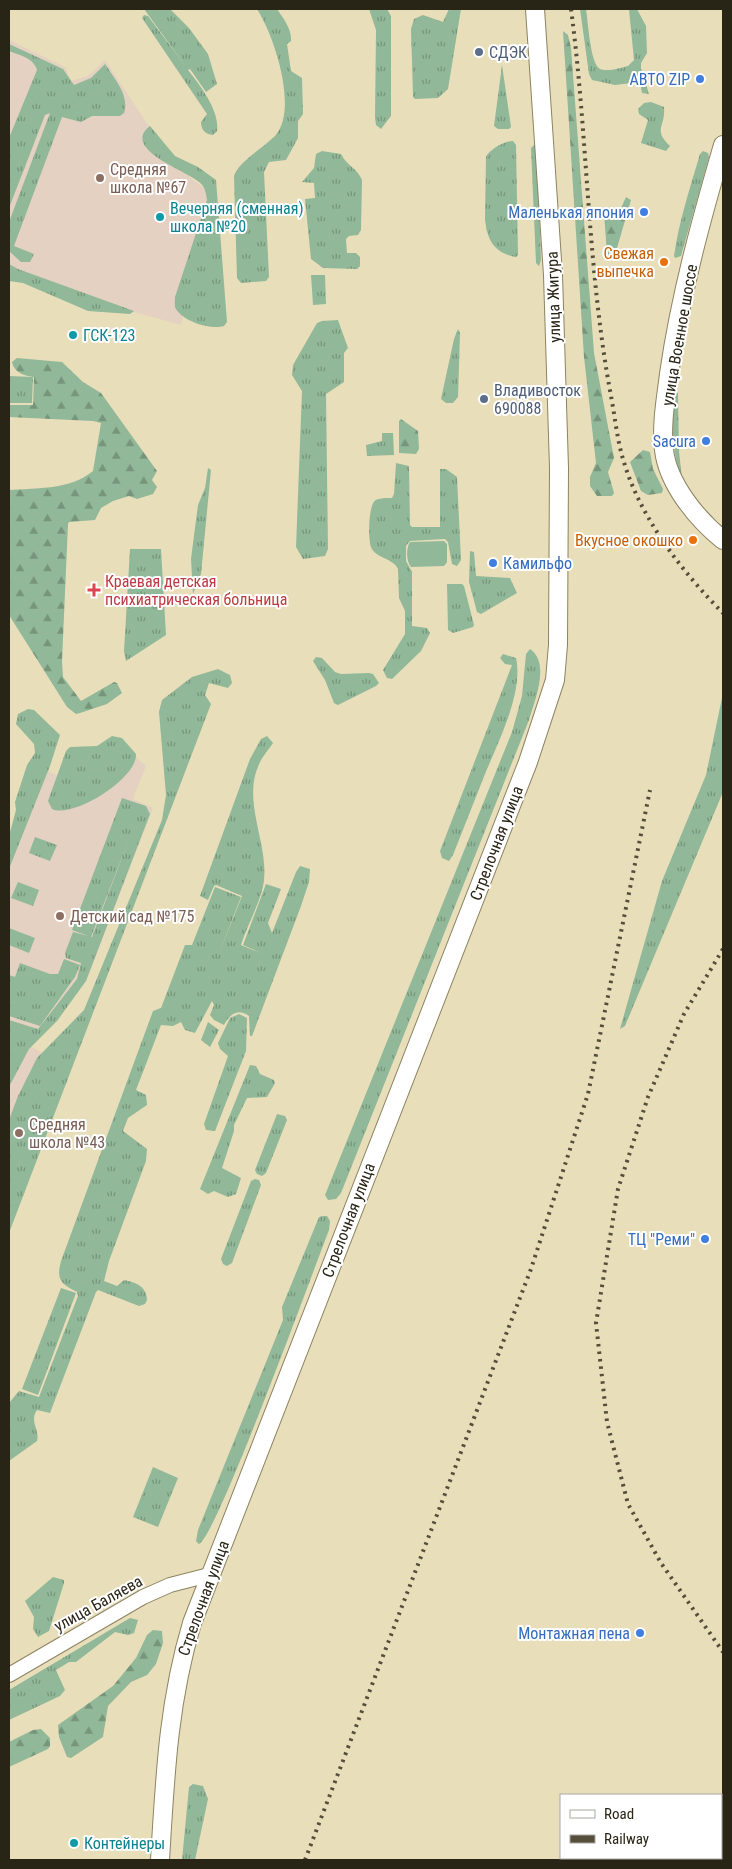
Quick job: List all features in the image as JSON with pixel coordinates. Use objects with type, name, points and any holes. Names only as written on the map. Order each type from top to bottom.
[{"type":"main road","name":"улица Жигура","points":[[535,9],[553,275],[559,468],[559,585]]},
{"type":"main road","name":"улица Военное шоссе","points":[[723,146],[686,287],[673,346],[664,420],[664,451],[671,472],[701,520],[723,540]]},
{"type":"main road","name":"Стрелочная улица","points":[[160,1860],[174,1695],[184,1648],[209,1576],[528,762],[554,680],[558,645],[559,585]]},
{"type":"street","name":"улица Баляева","points":[[9,1675],[143,1597],[170,1585],[209,1576]]},
{"type":"shaded area","name":"Средняя школа №67","points":[[9,40],[65,67],[71,81],[88,76],[105,60],[175,166],[208,191],[208,201],[181,325],[131,311],[9,271]]},
{"type":"shaded area","name":"Детский сад №175","points":[[127,750],[146,766],[133,799],[153,808],[86,981],[30,1046],[41,1052],[53,1066],[9,1188],[9,852],[47,771],[61,777]]},
{"type":"green space","points":[[144,9],[170,9],[189,28],[208,54],[217,84],[206,92],[190,69],[188,70],[212,107],[217,123],[217,131],[213,135],[206,133],[203,129],[201,122],[207,114],[142,18],[144,15],[148,16],[187,68]]},
{"type":"green space","points":[[257,9],[277,9],[289,28],[291,41],[287,44],[291,71],[302,78],[303,114],[298,121],[298,138],[286,160],[269,162],[264,172],[269,277],[266,281],[241,283],[237,278],[234,176],[246,160],[275,136],[282,124],[285,109],[281,72],[276,54],[264,21]]},
{"type":"green space","points":[[369,9],[387,9],[391,16],[391,116],[381,129],[376,125],[375,118],[376,30]]},
{"type":"green space","points":[[449,9],[461,9],[448,89],[438,98],[415,99],[413,97],[411,29],[414,19],[423,15],[443,22]]},
{"type":"green space","points":[[580,9],[586,9],[594,59],[600,69],[606,70],[628,66],[634,60],[629,9],[637,9],[646,26],[647,53],[641,63],[641,68],[649,94],[642,93],[640,82],[615,85],[592,80],[589,74]]},
{"type":"green space","points":[[563,31],[568,35],[571,48],[594,353],[614,458],[608,472],[614,493],[612,496],[597,496],[590,486],[590,477],[596,463],[584,357]]},
{"type":"green space","points":[[9,44],[63,69],[74,85],[91,78],[105,64],[120,87],[125,100],[124,113],[120,116],[92,116],[81,122],[62,117],[14,246],[34,254],[30,262],[21,262],[9,251],[9,222],[50,113],[45,115],[9,208],[9,138],[37,70],[29,60],[9,51]]},
{"type":"green space","points":[[502,65],[511,127],[509,129],[498,129],[494,126]]},
{"type":"green space","points":[[651,102],[664,107],[661,131],[662,136],[670,146],[666,151],[641,143],[648,120],[639,114],[638,109],[644,103]]},
{"type":"green space","points":[[150,126],[175,156],[198,167],[216,180],[227,322],[224,326],[212,327],[198,324],[185,318],[175,308],[175,297],[207,200],[205,190],[201,184],[149,151],[143,143],[143,135]]},
{"type":"green space","points":[[513,141],[516,145],[518,255],[516,257],[497,249],[490,239],[485,219],[486,157],[497,146]]},
{"type":"green space","points":[[535,144],[537,147],[541,260],[539,266],[536,263],[531,148]]},
{"type":"green space","points":[[322,151],[341,154],[362,180],[361,230],[358,235],[349,236],[346,239],[347,253],[356,253],[360,257],[360,266],[357,269],[323,268],[311,259],[305,199],[315,198],[314,183],[302,182],[314,168],[316,154]]},
{"type":"green space","points":[[703,151],[708,153],[709,157],[681,256],[675,258],[676,243],[682,217],[700,154]]},
{"type":"green space","points":[[626,197],[631,200],[615,255],[610,258],[607,254],[604,213],[612,212],[614,207],[621,208]]},
{"type":"green space","points":[[9,264],[18,269],[134,311],[130,314],[88,311],[23,283],[9,281]]},
{"type":"green space","points":[[311,275],[325,275],[326,304],[313,305]]},
{"type":"green space","points":[[338,320],[348,348],[344,353],[344,382],[326,394],[328,549],[325,556],[303,559],[296,547],[302,391],[292,375],[293,365],[317,323]]},
{"type":"green space","points":[[458,329],[460,333],[458,397],[453,403],[446,403],[441,399],[454,339]]},
{"type":"green space","points":[[17,358],[62,362],[83,382],[101,393],[157,471],[152,480],[157,487],[153,494],[137,499],[129,496],[113,501],[101,508],[95,520],[69,522],[68,524],[62,661],[63,677],[81,701],[114,682],[117,683],[122,693],[107,704],[76,714],[67,707],[9,615],[9,490],[64,485],[74,482],[93,471],[101,423],[9,417],[9,405],[33,405],[34,377],[24,375],[15,369],[12,362]]},
{"type":"green space","points":[[9,376],[33,377],[32,403],[9,403]]},
{"type":"green space","points":[[676,391],[678,394],[679,451],[682,479],[676,460],[672,422],[673,399]]},
{"type":"green space","points":[[401,419],[418,431],[419,449],[416,454],[399,453],[399,421]]},
{"type":"green space","points":[[382,433],[393,433],[394,455],[367,456],[366,445],[382,441]]},
{"type":"green space","points":[[643,450],[650,452],[653,469],[663,489],[662,493],[648,495],[641,491],[630,462]]},
{"type":"green space","points":[[396,463],[409,466],[410,525],[412,527],[440,527],[440,469],[446,469],[457,477],[461,560],[457,566],[452,564],[448,542],[445,539],[410,541],[406,546],[406,561],[412,572],[412,626],[427,628],[430,633],[421,651],[392,679],[387,678],[383,670],[405,634],[405,611],[399,598],[398,569],[392,562],[373,551],[369,530],[373,503],[379,499],[392,498],[394,494]]},
{"type":"green space","points":[[208,468],[211,470],[201,574],[193,594],[191,559],[198,505],[205,488]]},
{"type":"green space","points":[[444,541],[447,544],[447,562],[444,566],[411,567],[407,554],[410,542]]},
{"type":"green space","points":[[130,549],[161,549],[166,635],[126,661],[124,651]]},
{"type":"green space","points":[[470,551],[474,552],[476,576],[510,578],[517,593],[481,614],[477,612],[469,582]]},
{"type":"green space","points":[[447,584],[462,584],[464,586],[473,627],[453,633],[448,630]]},
{"type":"green space","points":[[530,649],[536,655],[540,673],[537,693],[529,720],[341,1193],[336,1199],[328,1200],[325,1195],[512,732],[522,696],[526,654]]},
{"type":"green space","points":[[503,654],[516,658],[516,687],[513,703],[449,861],[442,858],[440,851],[512,665],[505,664],[500,658]]},
{"type":"green space","points":[[316,657],[322,658],[335,672],[341,674],[373,674],[379,683],[338,705],[334,703],[325,680],[313,661]]},
{"type":"green space","points":[[218,669],[230,675],[232,683],[228,688],[209,683],[205,695],[211,704],[9,1233],[9,1120],[18,1096],[37,1058],[84,1010],[162,820],[166,795],[159,712],[162,700],[192,677]]},
{"type":"green space","points":[[723,693],[723,792],[625,1026],[620,1029],[662,881],[706,775]]},
{"type":"green space","points":[[28,709],[34,710],[60,735],[50,766],[9,869],[9,836],[16,810],[15,802],[27,765],[35,753],[34,744],[16,724],[18,714]]},
{"type":"green space","points":[[112,736],[122,738],[136,754],[134,764],[127,774],[116,785],[88,802],[74,808],[52,809],[48,801],[66,751],[70,747],[97,746]]},
{"type":"green space","points":[[267,736],[273,743],[260,762],[255,776],[253,791],[264,865],[264,880],[263,888],[241,945],[263,954],[243,945],[266,884],[281,889],[268,923],[272,933],[300,866],[310,869],[309,882],[301,906],[252,1036],[250,1036],[249,1016],[241,1012],[235,1013],[224,1025],[214,1020],[210,1015],[214,1005],[212,1001],[195,1033],[185,1030],[181,1022],[173,1026],[161,1025],[136,1090],[146,1095],[147,1105],[128,1118],[123,1131],[147,1149],[146,1161],[109,1261],[104,1281],[117,1286],[124,1280],[133,1282],[143,1288],[147,1295],[147,1300],[145,1304],[139,1306],[98,1290],[96,1292],[50,1413],[37,1410],[35,1414],[34,1422],[38,1437],[37,1441],[9,1461],[9,1403],[19,1391],[39,1397],[78,1296],[77,1292],[61,1281],[59,1273],[61,1261],[153,1011],[161,1008],[185,945],[192,945],[215,887],[241,897],[218,956],[242,896],[216,885],[208,900],[200,896],[250,759],[261,739]]},
{"type":"green space","points":[[122,798],[146,806],[150,814],[86,981],[57,1021],[29,1049],[9,1087],[9,1020],[38,1029],[77,979],[81,963],[66,958],[65,953],[73,932],[89,936],[72,930]],"holes":[[[129,839],[92,937],[91,937]]]},
{"type":"green space","points":[[35,837],[57,845],[50,861],[29,853]]},
{"type":"green space","points":[[18,882],[39,890],[33,906],[11,898]]},
{"type":"green space","points":[[9,928],[35,938],[29,953],[9,945]]},
{"type":"green space","points":[[64,959],[80,965],[75,977],[40,1026],[9,1016],[9,975],[15,977],[20,963],[50,974],[58,974]]},
{"type":"green space","points":[[239,1014],[247,1018],[246,1051],[215,1131],[206,1130],[204,1124],[228,1056],[220,1049],[218,1043],[230,1018]]},
{"type":"green space","points":[[208,1022],[219,1030],[210,1047],[201,1040]]},
{"type":"green space","points":[[250,1065],[256,1066],[260,1074],[274,1080],[275,1083],[267,1097],[247,1098],[234,1125],[234,1131],[222,1168],[241,1178],[236,1194],[228,1197],[214,1191],[208,1194],[200,1189]]},
{"type":"green space","points":[[277,1114],[285,1116],[287,1120],[266,1173],[262,1176],[257,1174],[255,1170]]},
{"type":"green space","points":[[259,1180],[261,1185],[232,1263],[227,1266],[223,1264],[221,1259],[251,1181]]},
{"type":"green space","points":[[327,1216],[330,1221],[329,1230],[244,1452],[209,1530],[199,1544],[196,1541],[198,1530],[283,1320],[282,1307],[319,1217]]},
{"type":"green space","points":[[61,1288],[76,1293],[38,1395],[22,1389]]},
{"type":"green space","points":[[153,1467],[178,1478],[158,1527],[133,1517]]},
{"type":"green space","points":[[53,1577],[64,1580],[64,1583],[49,1631],[38,1637],[33,1629],[34,1617],[25,1601]]},
{"type":"green space","points":[[130,1618],[138,1620],[134,1633],[128,1635],[115,1632],[76,1662],[69,1662],[56,1670],[65,1690],[60,1696],[9,1720],[9,1690]]},
{"type":"green space","points":[[153,1630],[162,1631],[163,1643],[156,1664],[147,1675],[131,1682],[108,1706],[103,1737],[71,1758],[67,1757],[59,1737],[58,1725],[113,1686],[136,1658],[147,1635]]},
{"type":"green space","points":[[41,1729],[50,1738],[48,1749],[9,1767],[9,1742],[33,1730]]},
{"type":"green space","points":[[193,1784],[203,1786],[208,1799],[195,1860],[182,1860],[189,1787]]},
{"type":"railway","points":[[571,9],[577,57],[597,300],[603,348],[621,451],[630,480],[651,522],[692,580],[723,613]]},
{"type":"railway","points":[[305,1860],[531,1269],[588,1094],[650,790]]},
{"type":"railway","points":[[723,949],[684,1014],[648,1097],[618,1189],[596,1323],[607,1422],[628,1504],[661,1563],[723,1652]]},
{"type":"place","name":"СДЭК","points":[[479,52]]},
{"type":"place","name":"АВТО ZIP","points":[[700,79]]},
{"type":"place","name":"Средняя школа №67","points":[[100,178]]},
{"type":"place","name":"Маленькая япония","points":[[644,212]]},
{"type":"place","name":"Вечерняя (сменная) школа №20","points":[[160,217]]},
{"type":"place","name":"Свежая выпечка","points":[[664,262]]},
{"type":"place","name":"ГСК-123","points":[[73,335]]},
{"type":"place","name":"Владивосток 690088","points":[[484,399]]},
{"type":"place","name":"Sacura","points":[[706,441]]},
{"type":"place","name":"Вкусное окошко","points":[[693,540]]},
{"type":"place","name":"Камильфо","points":[[493,563]]},
{"type":"place","name":"Краевая детская психиатрическая больница","points":[[94,590]]},
{"type":"place","name":"Детский сад №175","points":[[60,916]]},
{"type":"place","name":"Средняя школа №43","points":[[19,1133]]},
{"type":"place","name":"ТЦ \"Реми\"","points":[[705,1239]]},
{"type":"place","name":"Монтажная пена","points":[[640,1633]]},
{"type":"place","name":"Контейнеры","points":[[74,1843]]}]
